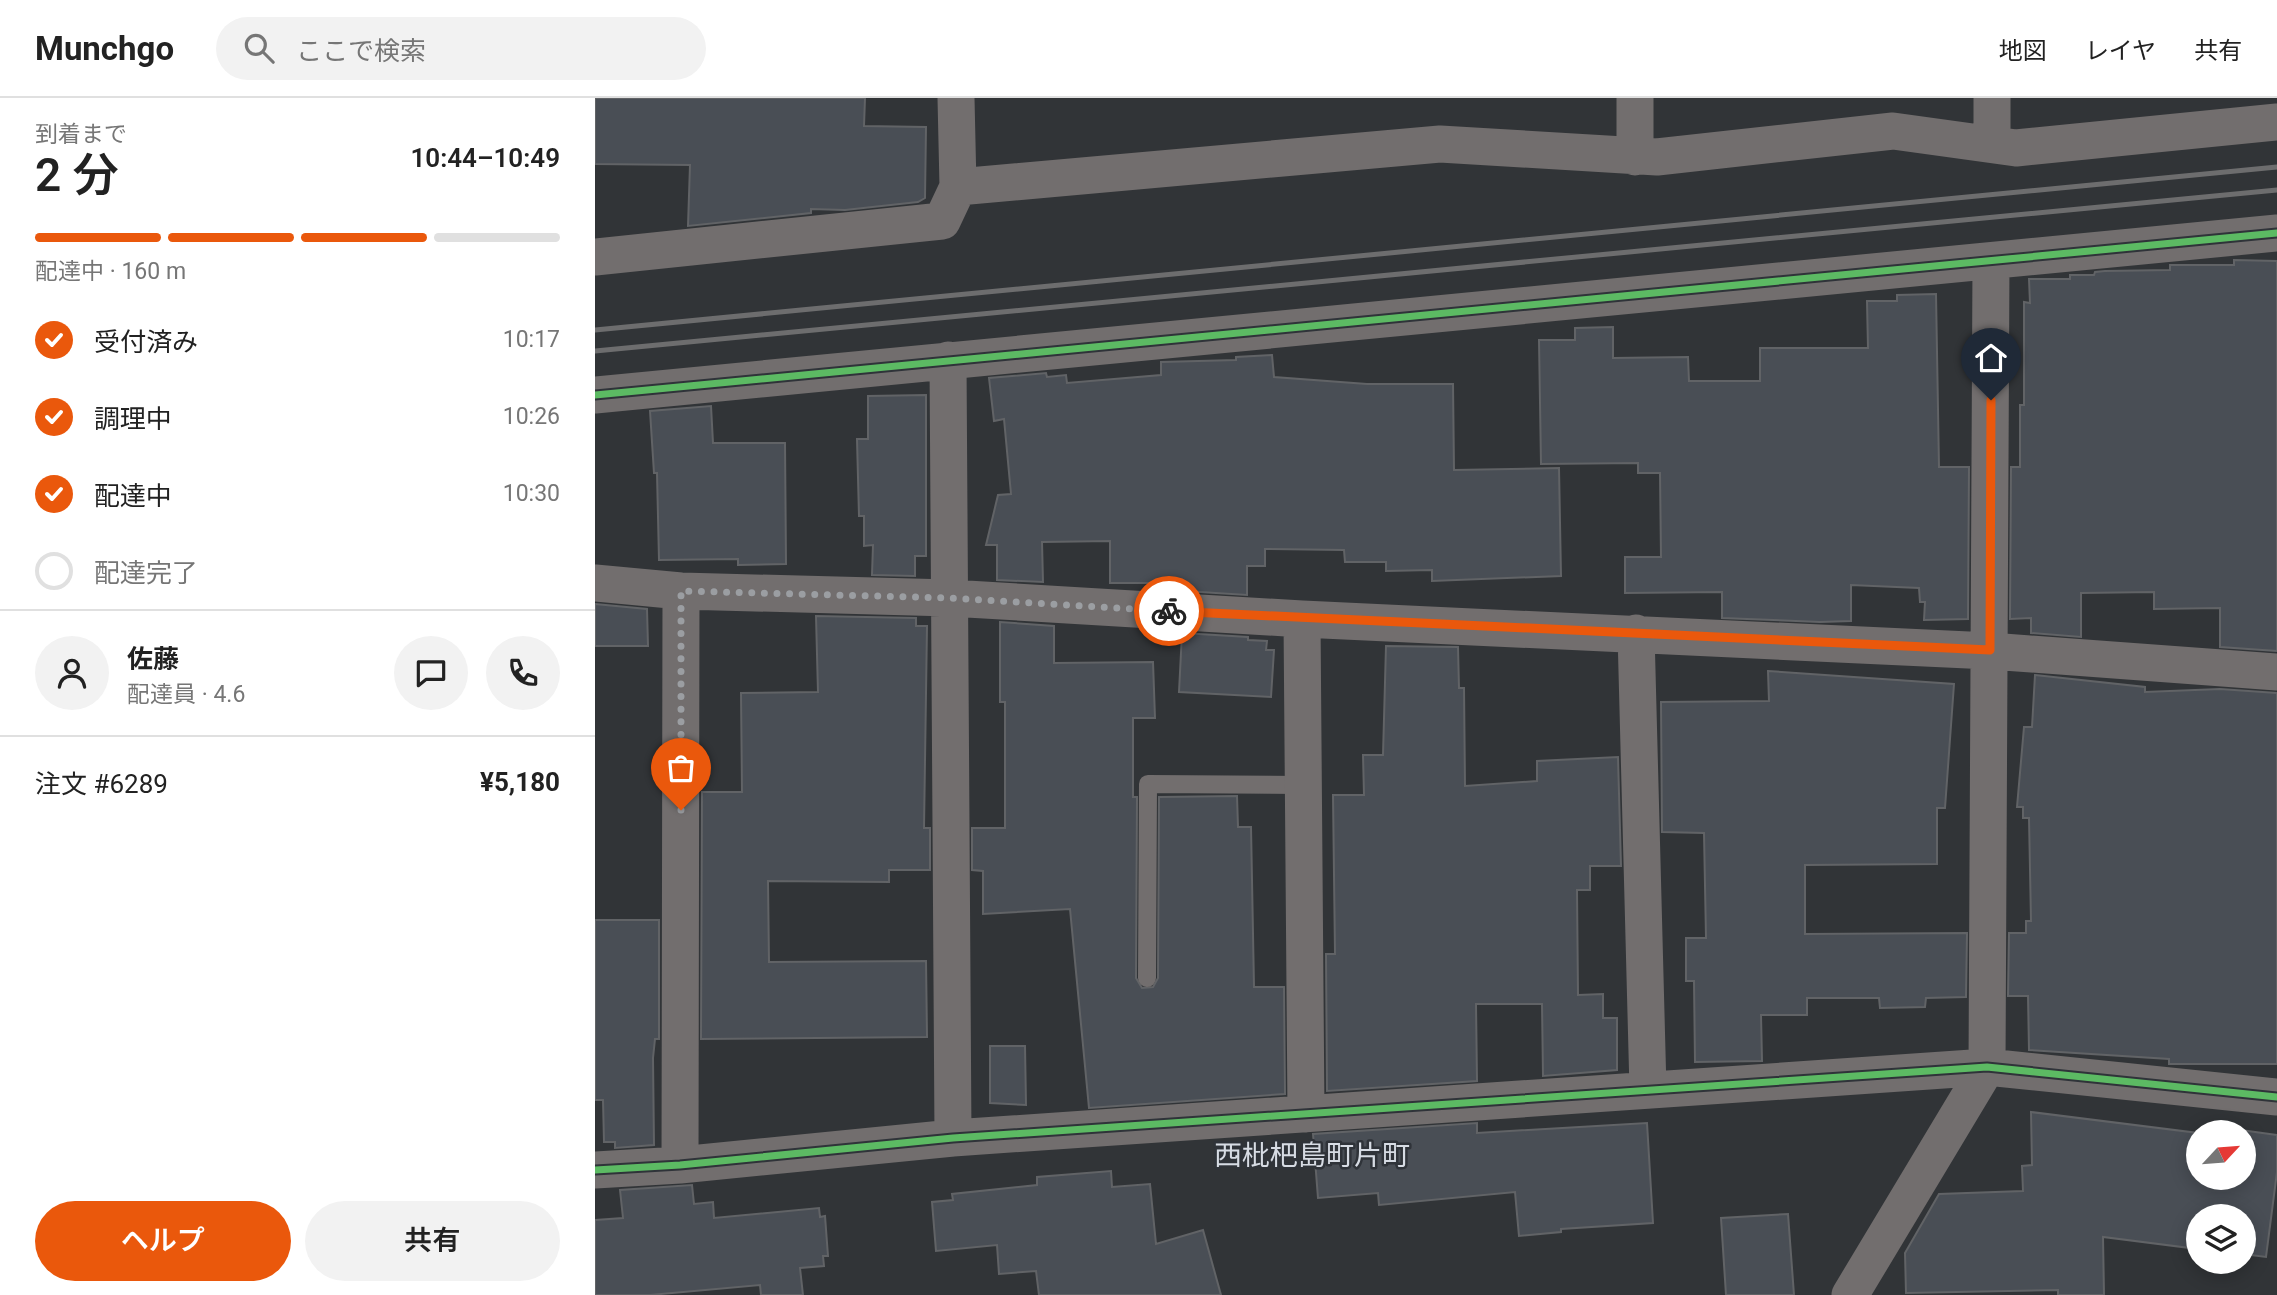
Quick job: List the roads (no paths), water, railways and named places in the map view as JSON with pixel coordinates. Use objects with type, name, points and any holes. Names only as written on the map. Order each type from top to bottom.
[{"type":"street","points":[[595,257],[942,221],[958,187],[956,98]]},
{"type":"street","points":[[1635,98],[1635,157]]},
{"type":"street","points":[[1992,98],[1992,144]]},
{"type":"street","points":[[958,187],[1440,144],[1657,158],[1893,131],[2016,148],[2277,122]]},
{"type":"street","points":[[595,395],[2277,233]]},
{"type":"street","points":[[1850,1295],[1987,1067],[1991,261]]},
{"type":"street","points":[[948,360],[953,1138]]},
{"type":"street","points":[[595,583],[681,591],[950,598],[1302,619],[1990,650],[2277,672]]},
{"type":"street","points":[[680,1165],[681,591]]},
{"type":"street","points":[[1302,619],[1306,1114]]},
{"type":"street","points":[[1636,633],[1648,1090]]},
{"type":"street","points":[[595,1170],[680,1165],[953,1138],[1987,1067],[2277,1097]]},
{"type":"lane","points":[[1147,978],[1148,784],[1303,785]]},
{"type":"railway","points":[[595,330],[2277,167]]},
{"type":"railway","points":[[595,351],[2277,190]]},
{"type":"district","name":"西枇杷島町片町","points":[[1312,1155]]}]
